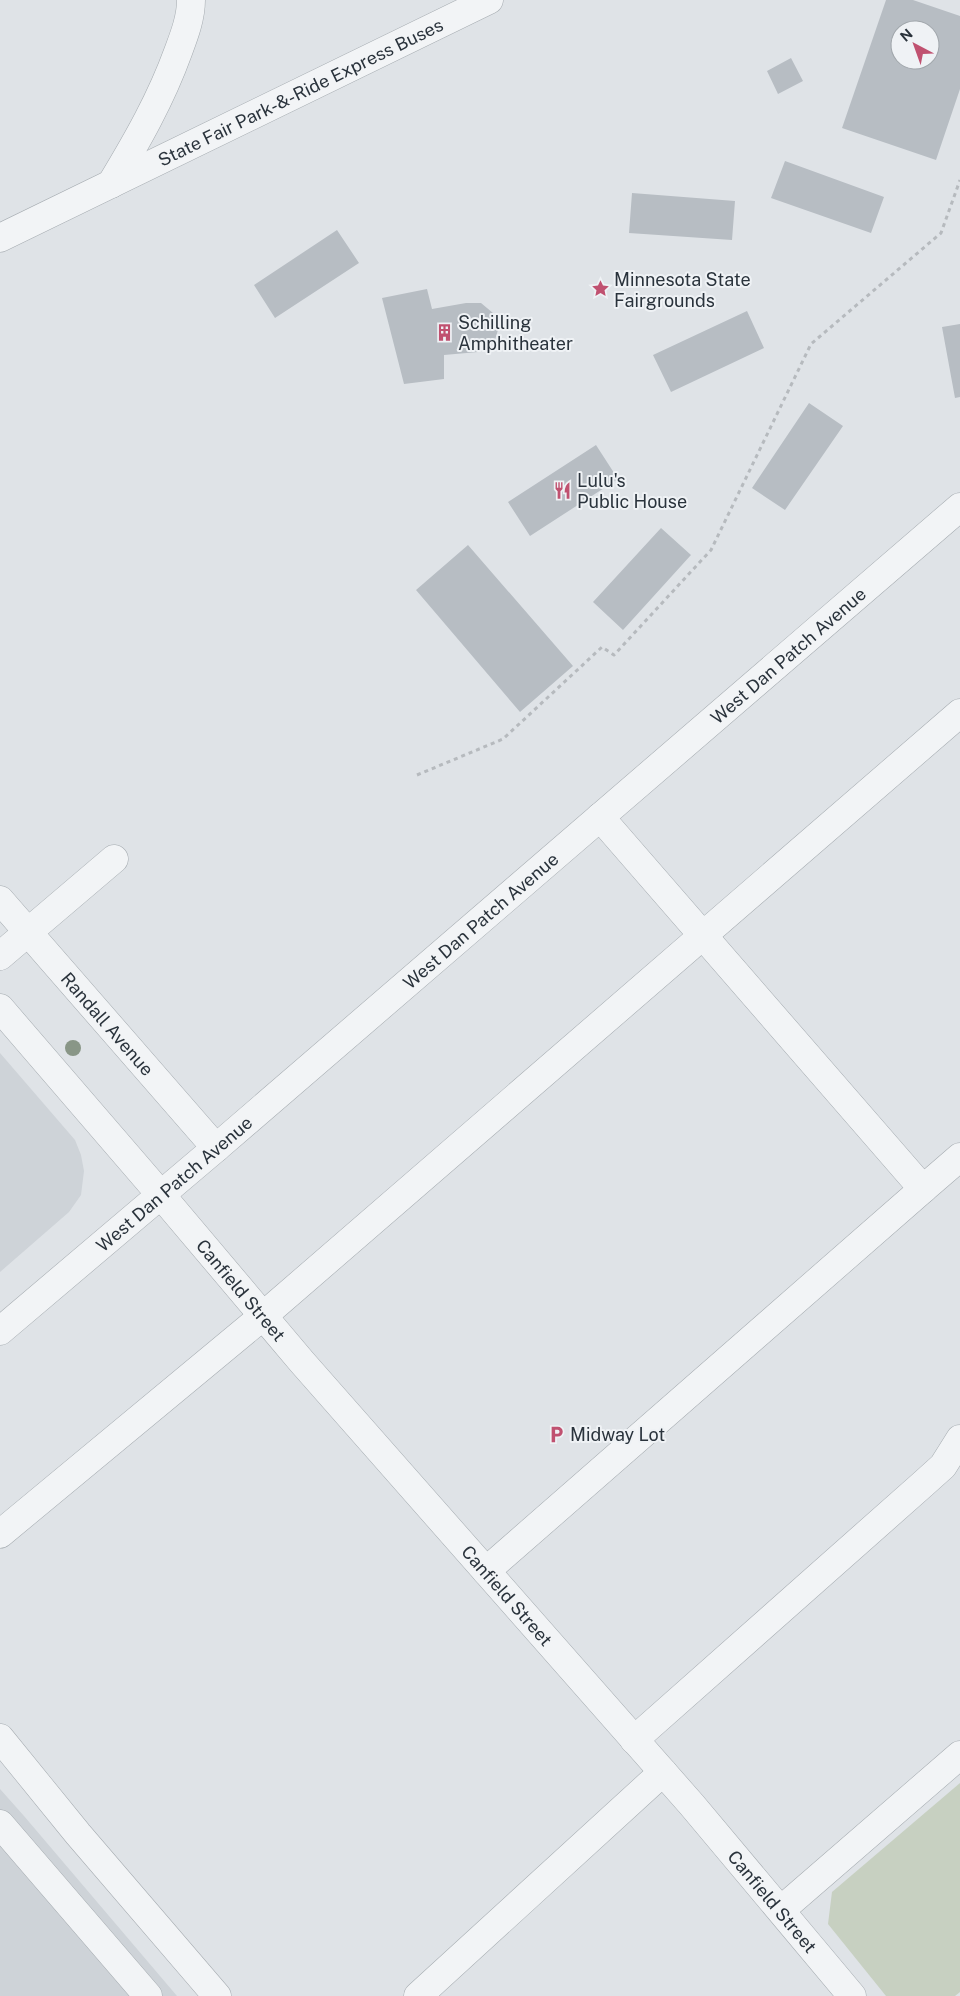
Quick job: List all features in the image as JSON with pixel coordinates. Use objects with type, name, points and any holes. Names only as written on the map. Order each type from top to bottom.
[{"type":"street","name":"State Fair Park-&-Ride Express Buses","points":[[112,184],[143,132],[168,80],[184,35],[191,9],[191,0]]},
{"type":"street","name":"State Fair Park-&-Ride Express Buses","points":[[0,238],[489,0]]},
{"type":"street","name":"West Dan Patch Avenue","points":[[0,1331],[216,1148],[960,507]]},
{"type":"street","points":[[0,1534],[263,1316],[960,713]]},
{"type":"street","points":[[600,817],[702,937],[923,1189]]},
{"type":"street","points":[[0,956],[114,859]]},
{"type":"street","name":"Randall Avenue","points":[[0,900],[216,1148]]},
{"type":"street","points":[[0,1008],[161,1195]]},
{"type":"street","points":[[486,1571],[960,1158]]},
{"type":"street","name":"Canfield Street","points":[[161,1195],[263,1316],[663,1772],[852,1996]]},
{"type":"street","points":[[634,1740],[943,1466],[960,1439]]},
{"type":"street","points":[[0,1738],[78,1834],[217,1996]]},
{"type":"street","points":[[781,1910],[960,1756]]},
{"type":"street","points":[[418,1996],[663,1772]]},
{"type":"street","points":[[0,1824],[148,1996]]},
{"type":"path","points":[[418,775],[503,739],[602,647],[614,655],[698,564],[710,550],[811,344],[941,232],[960,180]]},
{"type":"shaded area","points":[[0,1053],[75,1140],[81,1155],[84,1171],[81,1195],[69,1212],[0,1272]]},
{"type":"shaded area","points":[[0,1789],[24,1816],[177,1996],[0,1996]]},
{"type":"green space","points":[[960,1783],[960,1992],[955,1996],[886,1996],[828,1924],[832,1892]]},
{"type":"building","points":[[886,0],[913,0],[960,16],[960,89],[936,160],[842,128]]},
{"type":"building","points":[[791,58],[803,81],[778,94],[767,71]]},
{"type":"building","points":[[785,161],[884,197],[871,233],[771,198]]},
{"type":"building","points":[[632,193],[735,201],[732,240],[629,233]]},
{"type":"building","points":[[337,230],[359,263],[275,318],[254,285]]},
{"type":"building","name":"Schilling Amphitheater","points":[[427,289],[432,309],[466,303],[481,303],[493,313],[500,323],[495,340],[478,352],[444,355],[444,379],[404,384],[382,298]]},
{"type":"building","points":[[747,311],[764,348],[671,392],[653,355]]},
{"type":"building","points":[[960,324],[960,397],[955,398],[942,327]]},
{"type":"building","points":[[809,403],[843,426],[785,510],[752,488]]},
{"type":"building","name":"Lulu's Public House","points":[[596,445],[618,479],[530,536],[508,502]]},
{"type":"building","points":[[661,528],[691,555],[623,630],[593,602]]},
{"type":"building","points":[[468,545],[573,666],[520,712],[416,590]]},
{"type":"place","name":"Minnesota State Fairgrounds","points":[[600,289]]},
{"type":"place","name":"Schilling Amphitheater","points":[[444,332]]},
{"type":"place","name":"Lulu's Public House","points":[[563,490]]},
{"type":"place","name":"Midway Lot","points":[[556,1434]]}]
